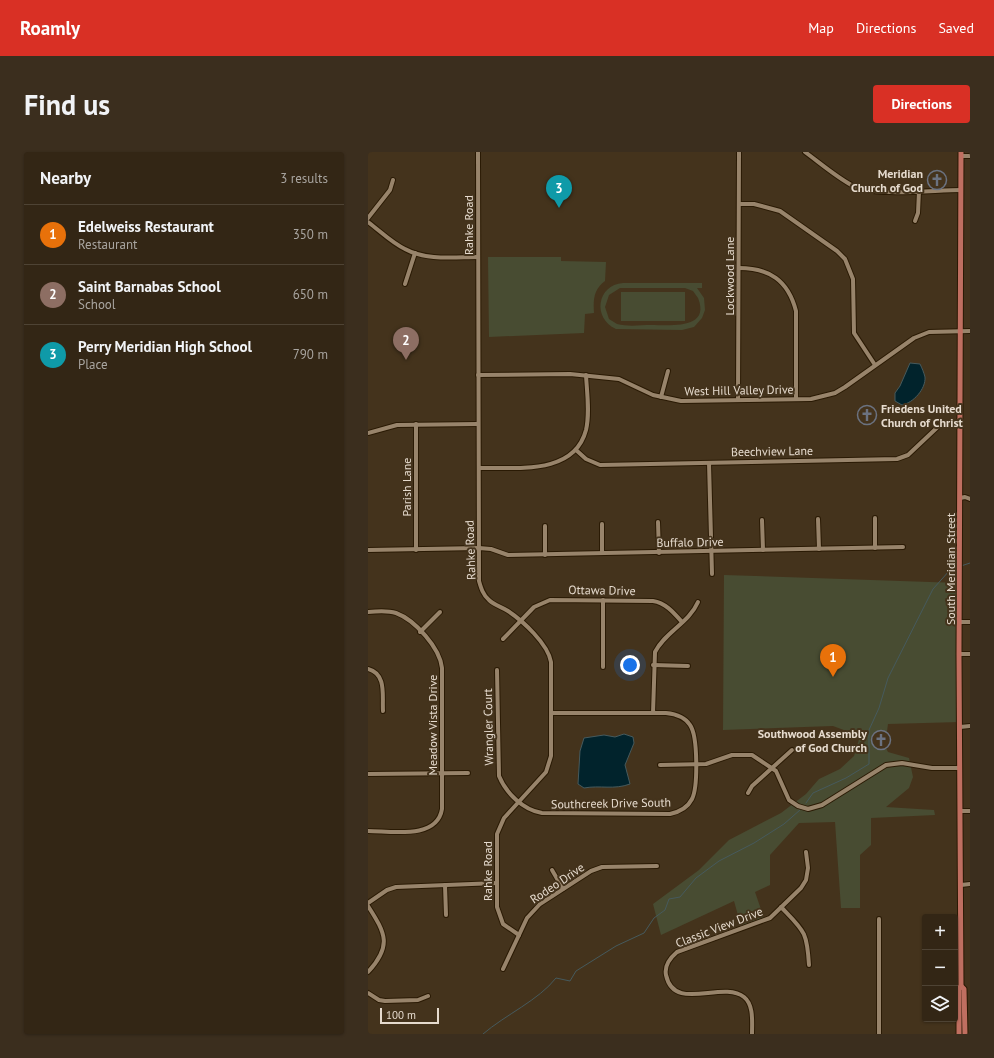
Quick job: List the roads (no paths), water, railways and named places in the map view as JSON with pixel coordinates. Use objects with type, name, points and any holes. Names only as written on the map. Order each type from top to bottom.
[{"type":"main road","name":"South Meridian Street","points":[[959,1034],[959,989],[961,986],[959,553],[961,154]]},
{"type":"main road","name":"South Meridian Street","points":[[961,986],[964,989],[964,1034]]},
{"type":"street","name":"Rahke Road","points":[[478,152],[478,468],[480,581],[482,591],[489,600],[520,621],[545,647],[550,655],[551,756],[549,767],[542,778],[504,818],[498,834],[497,907],[500,918],[507,928],[519,935]]},
{"type":"street","name":"Lockwood Lane","points":[[738,400],[739,152]]},
{"type":"street","points":[[805,152],[810,154],[844,181],[864,190],[960,190]]},
{"type":"street","points":[[961,154],[970,156]]},
{"type":"street","points":[[368,218],[390,190],[393,180]]},
{"type":"street","points":[[915,221],[918,212],[919,191]]},
{"type":"street","points":[[739,204],[770,207],[780,211],[838,251],[845,259],[853,278],[854,333],[875,365]]},
{"type":"street","points":[[368,222],[405,249],[415,253],[436,257],[478,257]]},
{"type":"street","points":[[404,284],[415,253]]},
{"type":"street","points":[[739,268],[752,268],[766,272],[782,283],[792,296],[796,311],[796,400]]},
{"type":"street","name":"West Hill Valley Drive","points":[[478,375],[586,375],[619,379],[661,397],[681,401],[796,400],[822,398],[835,393],[914,338],[929,332],[970,331]]},
{"type":"street","points":[[661,397],[668,371]]},
{"type":"street","points":[[478,468],[549,465],[563,460],[576,450],[582,440],[588,420],[586,375]]},
{"type":"street","name":"Beechview Lane","points":[[576,450],[586,459],[600,464],[897,459],[908,455],[942,423],[960,422]]},
{"type":"street","points":[[368,432],[390,426],[416,424],[478,424]]},
{"type":"street","name":"Parish Lane","points":[[416,424],[416,550]]},
{"type":"street","points":[[709,463],[712,574]]},
{"type":"street","points":[[960,498],[964,497],[970,499]]},
{"type":"street","points":[[875,518],[876,548]]},
{"type":"street","points":[[818,519],[819,549]]},
{"type":"street","points":[[762,520],[763,550]]},
{"type":"street","points":[[658,522],[659,552]]},
{"type":"street","points":[[602,524],[602,554]]},
{"type":"street","points":[[545,526],[545,555]]},
{"type":"street","name":"Buffalo Drive","points":[[368,550],[479,548],[491,549],[508,555],[545,555],[903,548]]},
{"type":"street","points":[[603,600],[603,667]]},
{"type":"street","name":"Ottawa Drive","points":[[503,639],[534,607],[544,601],[603,600],[660,602],[669,608],[682,622]]},
{"type":"street","points":[[653,713],[653,665],[655,652],[659,644],[694,611],[698,602]]},
{"type":"street","name":"Meadow Vista Drive","points":[[368,612],[389,612],[406,618],[436,648],[441,664],[442,774],[442,811],[435,824],[422,830],[368,831]]},
{"type":"street","points":[[420,632],[440,612]]},
{"type":"street","points":[[959,622],[970,622]]},
{"type":"street","points":[[959,654],[970,654]]},
{"type":"street","points":[[653,665],[688,666]]},
{"type":"street","points":[[368,669],[377,673],[380,678],[382,685],[382,711]]},
{"type":"street","name":"Wrangler Court","points":[[497,670],[499,776],[504,786],[518,802]]},
{"type":"street","name":"Southcreek Drive South","points":[[518,802],[529,810],[542,814],[673,813],[683,809],[692,798],[695,790],[695,739],[690,725],[684,718],[674,713],[551,713]]},
{"type":"street","points":[[960,727],[970,726]]},
{"type":"street","points":[[748,793],[752,786],[792,750]]},
{"type":"street","points":[[660,765],[713,763],[732,755],[745,753],[757,757],[772,767],[779,776],[784,792],[789,800],[798,806],[808,809],[822,805],[886,765],[902,763],[932,768],[959,768]]},
{"type":"street","points":[[368,774],[468,773]]},
{"type":"street","points":[[960,812],[970,811]]},
{"type":"street","name":"Classic View Drive","points":[[752,1034],[750,1006],[743,996],[728,991],[689,994],[678,992],[668,982],[665,974],[666,966],[670,958],[677,952],[763,922],[801,888],[806,880],[808,868],[806,852]]},
{"type":"street","name":"Rodeo Drive","points":[[503,970],[527,918],[533,910],[563,889],[591,871],[602,867],[657,866]]},
{"type":"street","points":[[552,870],[563,889]]},
{"type":"street","points":[[368,903],[387,890],[396,887],[497,884]]},
{"type":"street","points":[[961,884],[970,884]]},
{"type":"street","points":[[445,885],[446,915]]},
{"type":"street","points":[[368,906],[381,927],[384,945],[379,960],[368,972]]},
{"type":"street","points":[[781,907],[804,932],[808,942],[808,965]]},
{"type":"street","points":[[879,919],[879,1034]]},
{"type":"street","points":[[368,993],[379,1000],[384,1001],[418,1000],[428,996]]},
{"type":"water","points":[[910,363],[920,364],[925,377],[925,382],[918,395],[906,404],[902,405],[895,401],[895,393],[900,386]]},
{"type":"water","points":[[624,734],[633,737],[634,743],[625,765],[630,784],[618,787],[584,788],[578,784],[580,751],[584,738],[604,735],[615,737]]},
{"type":"waterway","points":[[961,566],[970,563]]},
{"type":"waterway","points":[[806,803],[813,793],[846,778],[869,764],[869,730],[879,708],[888,678],[933,589],[950,570],[958,567]]},
{"type":"waterway","points":[[483,1034],[541,993],[556,978],[570,981],[576,971],[616,946],[644,933],[654,918],[665,910],[669,899],[680,897],[696,878],[719,861],[754,843],[784,824],[800,810]]},
{"type":"place","name":"Meridian Church of God","points":[[937,180]]},
{"type":"place","name":"Perry Meridian High School","points":[[559,208]]},
{"type":"place","name":"Saint Barnabas School","points":[[406,360]]},
{"type":"place","name":"Friedens United Church of Christ","points":[[867,415]]},
{"type":"place","name":"Edelweiss Restaurant","points":[[833,677]]},
{"type":"place","name":"Southwood Assembly of God Church","points":[[881,740]]}]
